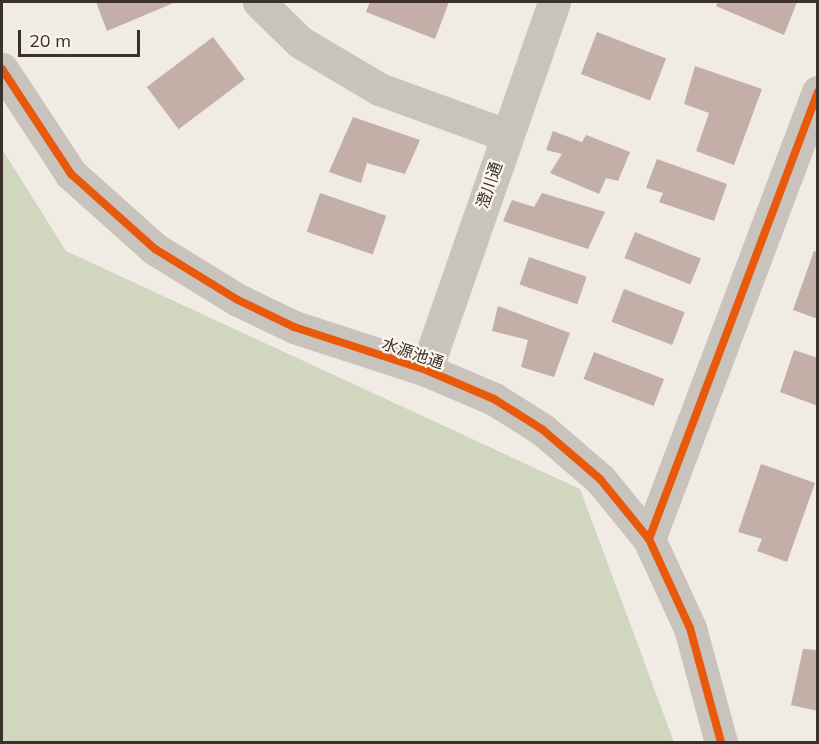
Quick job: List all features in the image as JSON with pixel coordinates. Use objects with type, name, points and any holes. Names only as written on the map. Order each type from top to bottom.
[{"type":"street","points":[[259,2],[300,42],[379,89],[506,135]]},
{"type":"street","name":"澄川通","points":[[426,370],[554,2]]},
{"type":"street","name":"水源池通","points":[[2,69],[71,174],[155,249],[238,300],[294,327],[426,370],[494,399],[543,430],[600,479],[649,539],[690,628],[721,742]]},
{"type":"street","points":[[649,539],[815,107]]},
{"type":"green space","points":[[2,149],[66,251],[580,489],[674,742],[2,742]]},
{"type":"building","points":[[96,2],[176,2],[107,31]]},
{"type":"building","points":[[370,2],[449,2],[435,39],[366,12]]},
{"type":"building","points":[[718,2],[797,2],[784,35],[716,6]]},
{"type":"building","points":[[597,32],[666,59],[650,101],[581,74]]},
{"type":"building","points":[[213,37],[245,79],[179,129],[147,87]]},
{"type":"building","points":[[695,66],[762,89],[734,165],[696,151],[709,113],[684,104]]},
{"type":"building","points":[[353,117],[420,140],[405,174],[367,163],[361,183],[329,172]]},
{"type":"building","points":[[553,131],[582,142],[586,135],[630,152],[618,181],[606,178],[599,194],[550,173],[562,154],[546,150]]},
{"type":"building","points":[[657,159],[727,184],[714,221],[659,202],[663,193],[646,188]]},
{"type":"building","points":[[320,193],[386,216],[373,255],[307,232]]},
{"type":"building","points":[[542,193],[605,212],[588,249],[503,221],[512,200],[534,207]]},
{"type":"building","points":[[635,232],[701,259],[690,285],[625,258]]},
{"type":"building","points":[[814,251],[818,252],[818,319],[793,310]]},
{"type":"building","points":[[529,257],[587,277],[577,304],[520,284]]},
{"type":"building","points":[[624,289],[685,312],[672,345],[611,322]]},
{"type":"building","points":[[498,306],[570,333],[554,377],[521,367],[528,340],[492,331]]},
{"type":"building","points":[[794,350],[818,358],[818,406],[780,392]]},
{"type":"building","points":[[594,352],[664,379],[654,406],[584,379]]},
{"type":"building","points":[[761,464],[815,483],[787,562],[757,551],[762,539],[738,532]]},
{"type":"building","points":[[803,649],[818,650],[818,711],[791,705]]},
{"type":"cycle path","points":[[2,69],[71,174],[155,249],[238,300],[294,327],[426,370],[494,399],[543,430],[600,479],[649,539],[690,628],[721,742]]},
{"type":"cycle path","points":[[649,539],[818,92]]}]
